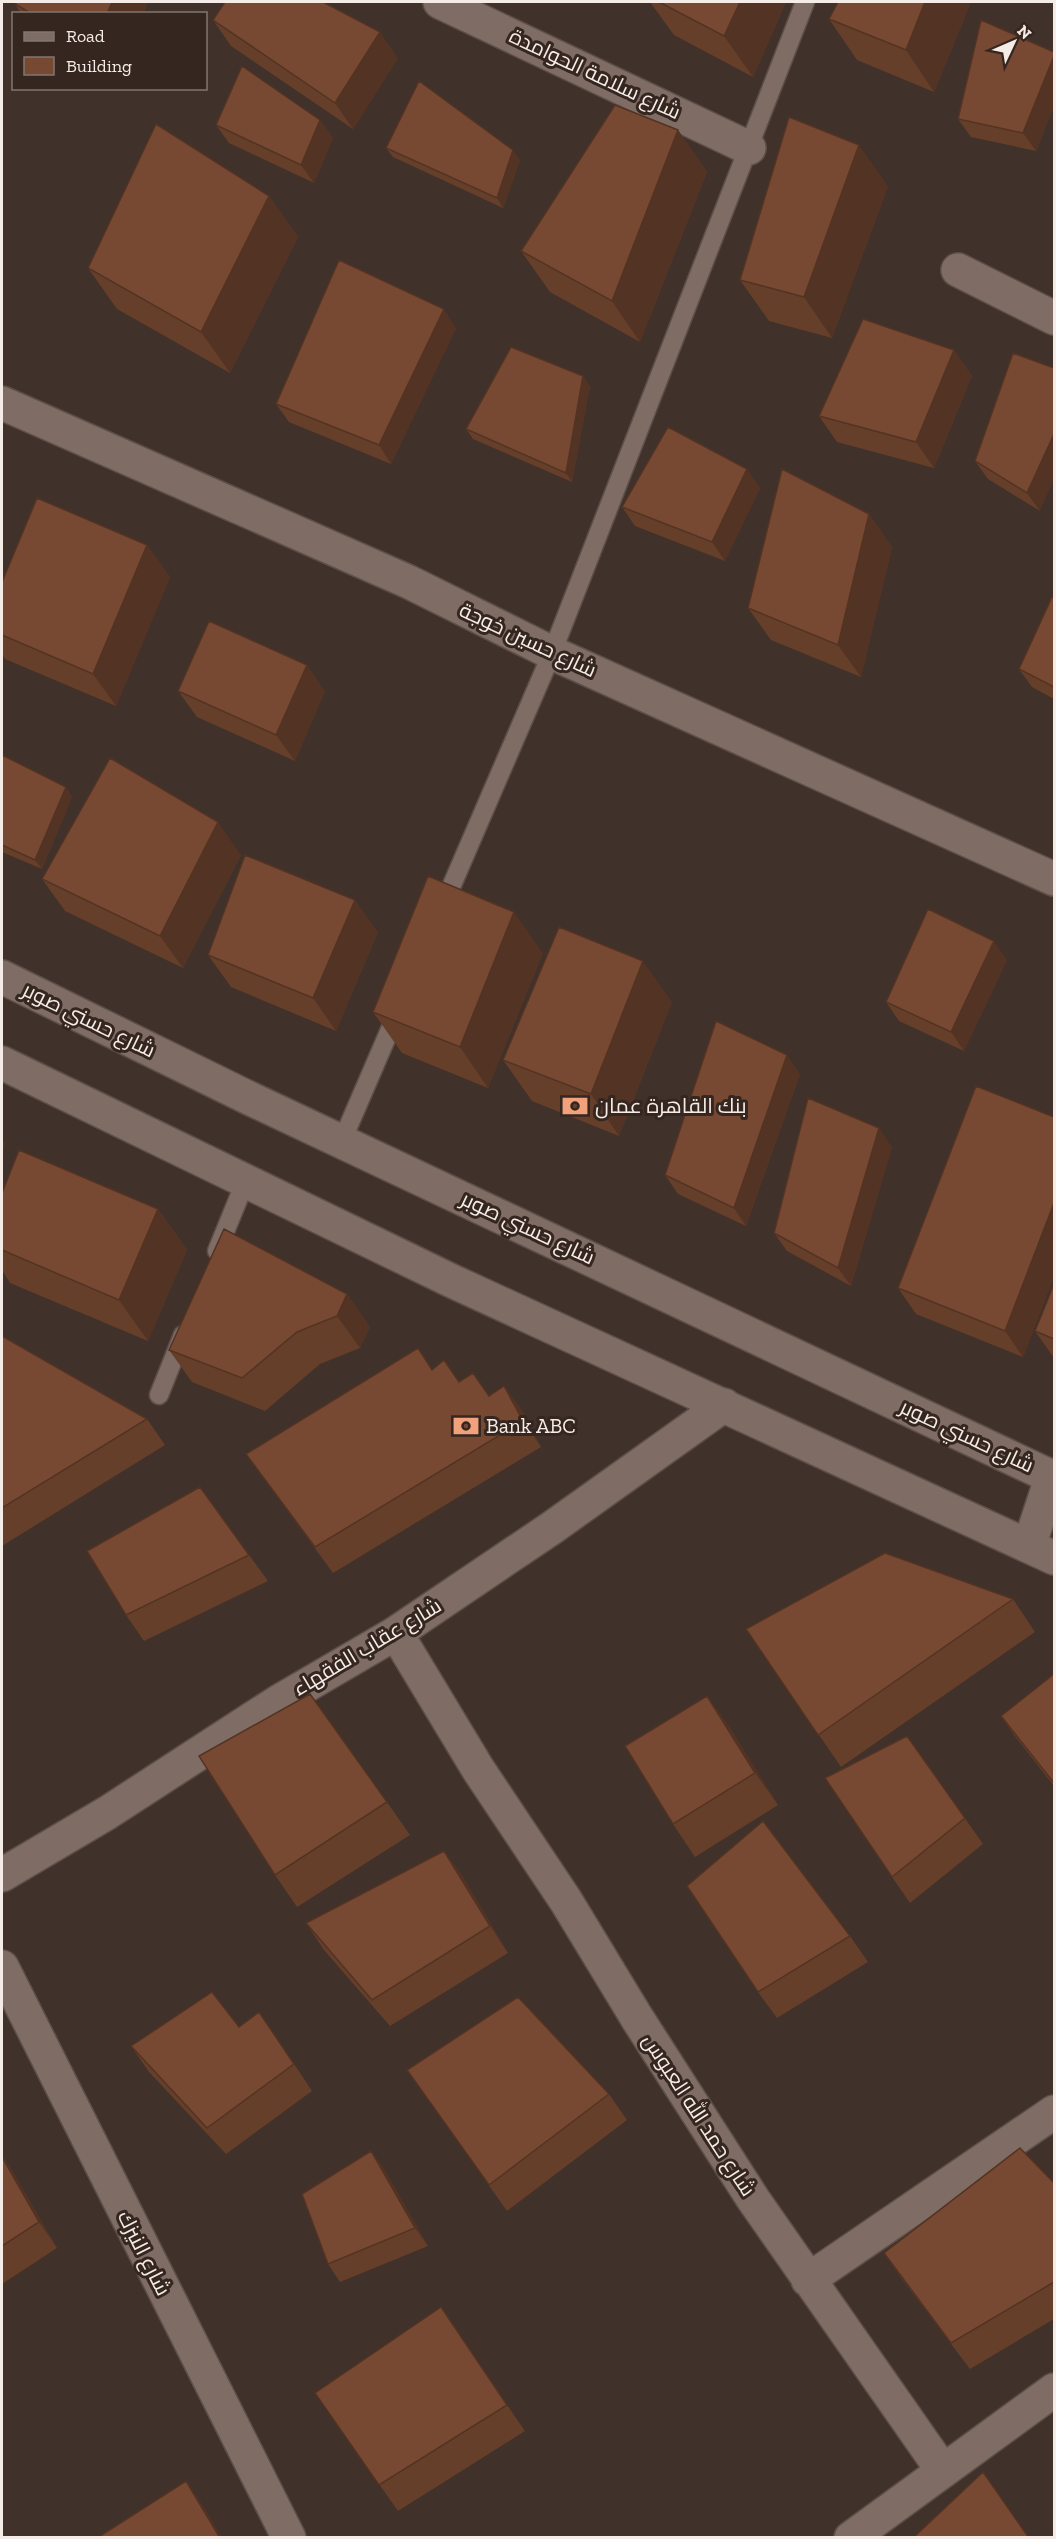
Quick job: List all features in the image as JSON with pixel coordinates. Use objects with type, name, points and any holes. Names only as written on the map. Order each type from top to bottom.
[{"type":"street","name":"شارع سلامة الحوامدة","points":[[440,2],[749,148]]},
{"type":"street","points":[[958,270],[1054,318]]},
{"type":"street","name":"شارع حسين خوجة","points":[[2,403],[409,582],[552,653],[1054,879]]},
{"type":"street","name":"شارع حسني صوبر","points":[[2,977],[342,1141],[1053,1477]]},
{"type":"street","points":[[2,1063],[452,1281],[1042,1552],[1053,1477]]},
{"type":"street","name":"شارع عقاب الفقهاء","points":[[2,1875],[107,1813],[278,1702],[396,1633],[553,1527],[724,1405]]},
{"type":"street","name":"شارع حمد الله العبوس","points":[[396,1633],[693,2107],[808,2280],[943,2471]]},
{"type":"street","name":"شارع النيزك","points":[[2,1967],[289,2538]]},
{"type":"street","points":[[808,2280],[1054,2112]]},
{"type":"street","points":[[851,2538],[1054,2390]]},
{"type":"lane","points":[[435,924],[552,653],[805,2]]},
{"type":"lane","points":[[342,1141],[407,989]]},
{"type":"lane","points":[[211,1266],[246,1180]]},
{"type":"lane","points":[[159,1395],[189,1320]]},
{"type":"building","points":[[17,2],[112,2],[108,12],[29,12],[15,4]]},
{"type":"building","points":[[225,2],[323,2],[380,32],[335,103],[213,20]]},
{"type":"building","points":[[659,2],[740,2],[724,36]]},
{"type":"building","points":[[838,2],[925,2],[906,50],[829,19]]},
{"type":"building","points":[[981,20],[1054,52],[1023,133],[958,119]]},
{"type":"building","points":[[242,66],[320,120],[301,165],[216,125]]},
{"type":"building","points":[[419,81],[513,150],[497,198],[386,148]]},
{"type":"building","points":[[615,105],[678,130],[612,301],[521,251]]},
{"type":"building","points":[[789,117],[859,145],[804,297],[740,280]]},
{"type":"building","points":[[156,124],[269,196],[201,332],[88,268]]},
{"type":"building","points":[[339,260],[444,309],[379,445],[276,404]]},
{"type":"building","points":[[863,319],[954,350],[916,442],[819,416]]},
{"type":"building","points":[[511,347],[583,376],[566,473],[466,429]]},
{"type":"building","points":[[1013,353],[1054,368],[1054,434],[1027,493],[975,461]]},
{"type":"building","points":[[668,427],[747,469],[712,542],[622,507]]},
{"type":"building","points":[[782,469],[869,514],[838,645],[748,608]]},
{"type":"building","points":[[37,498],[147,545],[93,674],[2,635],[2,582]]},
{"type":"building","points":[[1052,597],[1054,598],[1054,687],[1019,669]]},
{"type":"building","points":[[209,621],[307,665],[276,735],[178,691]]},
{"type":"building","points":[[2,755],[66,787],[35,860],[2,845]]},
{"type":"building","points":[[110,758],[218,822],[160,936],[42,879]]},
{"type":"building","points":[[245,855],[355,900],[313,998],[208,955]]},
{"type":"building","points":[[428,876],[514,912],[460,1047],[373,1012]]},
{"type":"building","points":[[928,909],[994,941],[951,1032],[886,1002]]},
{"type":"building","points":[[559,927],[643,961],[591,1094],[503,1060]]},
{"type":"building","points":[[716,1021],[787,1055],[734,1208],[665,1175]]},
{"type":"building","points":[[976,1086],[1054,1117],[1054,1203],[1005,1331],[898,1288]]},
{"type":"building","points":[[808,1098],[879,1128],[838,1268],[774,1233]]},
{"type":"building","points":[[19,1150],[158,1209],[119,1300],[2,1250],[2,1193]]},
{"type":"building","points":[[224,1229],[347,1294],[337,1316],[297,1332],[242,1378],[169,1350]]},
{"type":"building","points":[[1054,1284],[1054,1339],[1035,1331]]},
{"type":"building","points":[[2,1336],[147,1419],[2,1508]]},
{"type":"building","points":[[418,1348],[432,1370],[444,1360],[459,1382],[473,1373],[489,1396],[504,1386],[523,1421],[315,1547],[246,1454]]},
{"type":"building","points":[[200,1487],[249,1555],[126,1615],[87,1551]]},
{"type":"building","points":[[885,1553],[1013,1599],[818,1735],[746,1629]]},
{"type":"building","points":[[1054,1674],[1054,1783],[1001,1716]]},
{"type":"building","points":[[310,1694],[387,1802],[275,1875],[199,1756]]},
{"type":"building","points":[[707,1696],[755,1773],[673,1824],[625,1746]]},
{"type":"building","points":[[907,1736],[965,1818],[892,1877],[825,1778]]},
{"type":"building","points":[[763,1821],[850,1936],[758,1992],[687,1886]]},
{"type":"building","points":[[444,1851],[490,1926],[372,2000],[306,1923]]},
{"type":"building","points":[[212,1992],[239,2027],[259,2012],[294,2064],[207,2128],[131,2046]]},
{"type":"building","points":[[518,1997],[609,2094],[489,2185],[407,2070]]},
{"type":"building","points":[[1020,2148],[1054,2183],[1054,2282],[951,2343],[884,2253]]},
{"type":"building","points":[[371,2151],[415,2228],[328,2264],[302,2194]]},
{"type":"building","points":[[2,2157],[39,2222],[2,2246]]},
{"type":"building","points":[[441,2307],[507,2405],[379,2485],[315,2393]]},
{"type":"building","points":[[983,2472],[1029,2538],[913,2538]]},
{"type":"building","points":[[186,2481],[220,2538],[97,2538]]},
{"type":"place","name":"بنك القاهرة عمان","points":[[575,1106]]},
{"type":"place","name":"Bank ABC","points":[[466,1426]]}]
